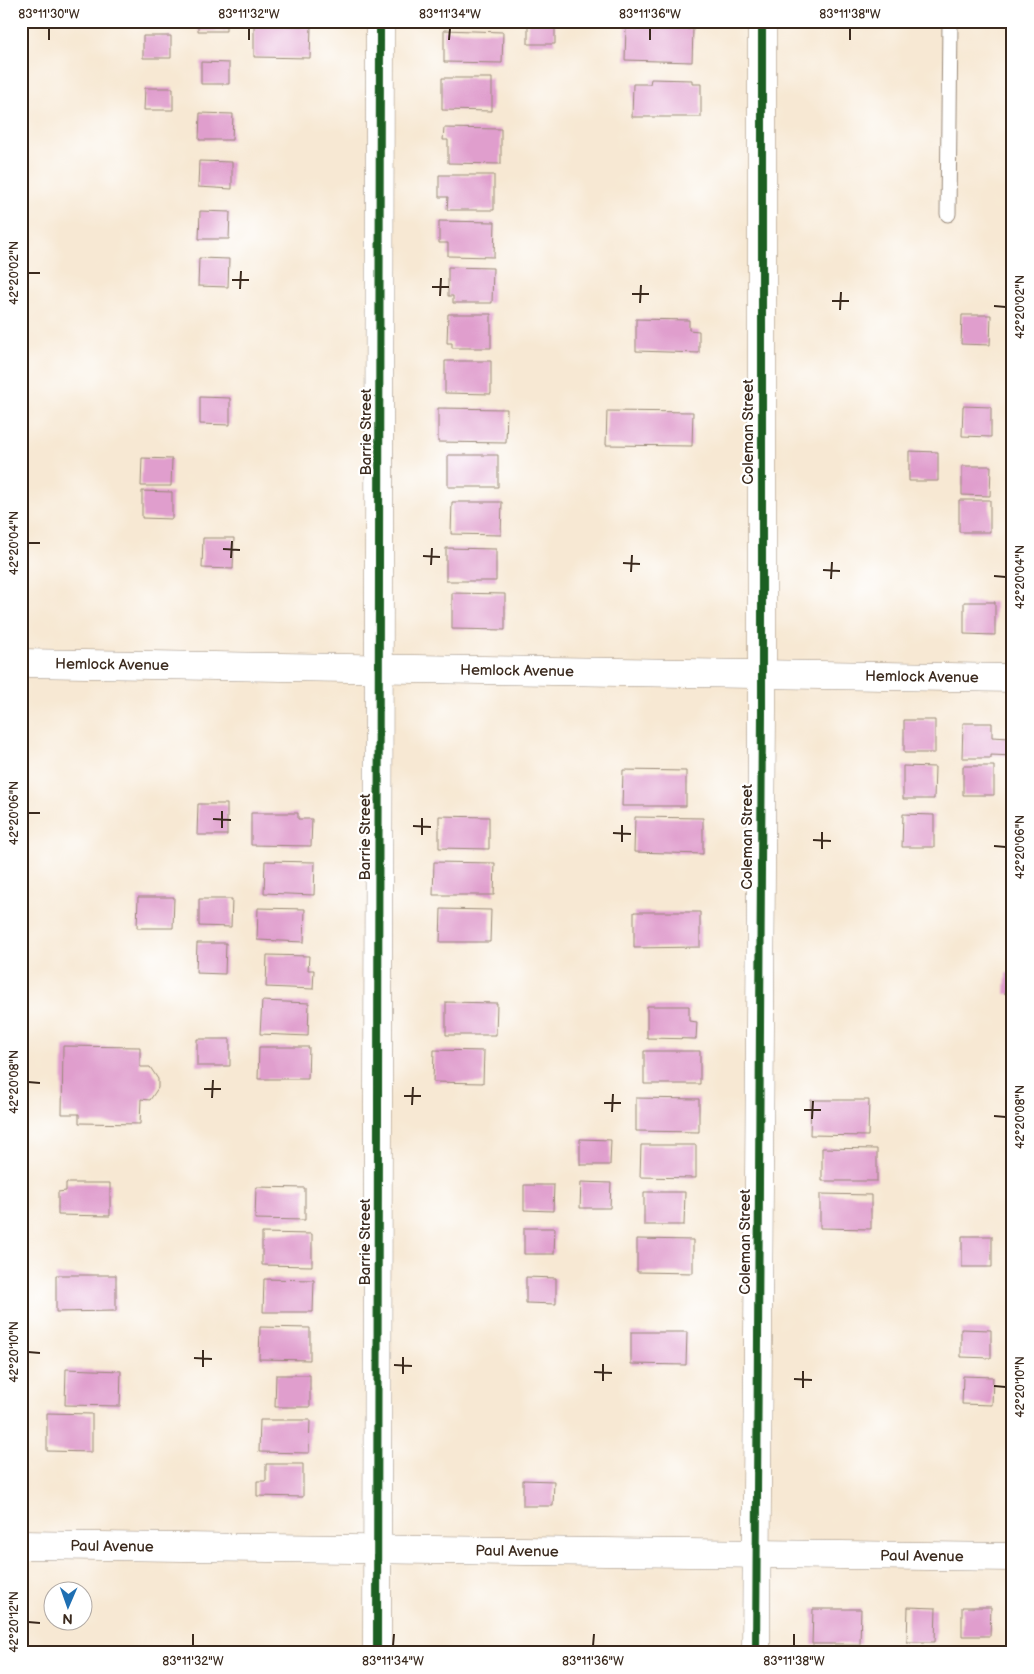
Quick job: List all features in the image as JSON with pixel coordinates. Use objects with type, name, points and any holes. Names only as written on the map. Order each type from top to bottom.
[{"type":"street","name":"Barrie Street","points":[[377,1653],[380,21]]},
{"type":"street","name":"Coleman Street","points":[[756,1653],[762,674],[762,21]]},
{"type":"street","name":"Hemlock Avenue","points":[[21,663],[1013,678]]},
{"type":"street","name":"Paul Avenue","points":[[21,1545],[1013,1557]]},
{"type":"lane","points":[[948,214],[950,21]]},
{"type":"building","points":[[198,21],[226,21],[226,31],[198,31]]},
{"type":"building","points":[[648,21],[687,21],[687,29],[693,29],[692,62],[625,60],[626,26],[648,27]]},
{"type":"building","points":[[528,22],[555,22],[555,44],[528,44]]},
{"type":"building","points":[[254,25],[311,26],[310,58],[254,57]]},
{"type":"building","points":[[444,30],[503,32],[502,63],[444,62]]},
{"type":"building","points":[[143,36],[171,36],[171,58],[143,58]]},
{"type":"building","points":[[201,62],[229,63],[229,84],[201,84]]},
{"type":"building","points":[[442,78],[492,78],[492,111],[442,110]]},
{"type":"building","points":[[651,79],[692,80],[692,84],[701,84],[701,117],[632,117],[633,84],[650,84]]},
{"type":"building","points":[[145,88],[173,88],[173,110],[144,110]]},
{"type":"building","points":[[200,113],[233,114],[232,140],[199,140]]},
{"type":"building","points":[[444,128],[501,129],[501,164],[448,163],[448,140],[443,140]]},
{"type":"building","points":[[199,161],[232,162],[232,189],[198,187]]},
{"type":"building","points":[[439,175],[494,175],[494,210],[447,210],[448,197],[439,197]]},
{"type":"building","points":[[200,211],[230,212],[229,239],[199,239]]},
{"type":"building","points":[[439,221],[495,222],[494,257],[448,256],[448,243],[439,243]]},
{"type":"building","points":[[199,258],[229,259],[228,287],[198,286]]},
{"type":"building","points":[[448,267],[493,268],[492,303],[453,303],[453,296],[448,296]]},
{"type":"building","points":[[448,314],[491,314],[491,348],[452,348],[452,343],[447,343]]},
{"type":"building","points":[[962,315],[991,315],[990,345],[961,344]]},
{"type":"building","points":[[636,319],[689,320],[689,330],[699,331],[699,353],[636,351]]},
{"type":"building","points":[[445,361],[491,361],[491,394],[445,393]]},
{"type":"building","points":[[200,397],[230,398],[230,425],[200,424]]},
{"type":"building","points":[[963,406],[991,407],[991,437],[962,436]]},
{"type":"building","points":[[438,408],[507,409],[506,443],[438,442]]},
{"type":"building","points":[[607,411],[693,412],[692,446],[606,445]]},
{"type":"building","points":[[909,451],[938,452],[938,481],[909,481]]},
{"type":"building","points":[[448,455],[498,455],[498,487],[448,487]]},
{"type":"building","points":[[142,458],[172,459],[171,486],[141,486]]},
{"type":"building","points":[[962,466],[991,466],[990,496],[962,495]]},
{"type":"building","points":[[142,491],[172,492],[172,519],[142,518]]},
{"type":"building","points":[[959,500],[990,500],[990,532],[959,532]]},
{"type":"building","points":[[452,502],[502,502],[501,535],[451,534]]},
{"type":"building","points":[[203,538],[234,538],[233,569],[202,568]]},
{"type":"building","points":[[446,548],[496,549],[496,581],[446,581]]},
{"type":"building","points":[[452,593],[505,594],[505,630],[452,629]]},
{"type":"building","points":[[964,602],[995,602],[995,635],[964,634]]},
{"type":"building","points":[[904,720],[935,720],[935,753],[904,753]]},
{"type":"building","points":[[963,723],[992,723],[992,737],[1010,738],[1011,727],[1013,727],[1013,756],[991,755],[991,758],[962,758]]},
{"type":"building","points":[[903,766],[935,767],[934,799],[903,799]]},
{"type":"building","points":[[963,766],[994,766],[994,795],[963,795]]},
{"type":"building","points":[[623,770],[686,771],[686,806],[622,806]]},
{"type":"building","points":[[198,804],[227,804],[227,835],[197,835]]},
{"type":"building","points":[[251,813],[298,813],[298,819],[312,819],[311,846],[251,845]]},
{"type":"building","points":[[903,814],[934,815],[934,847],[902,847]]},
{"type":"building","points":[[439,816],[489,817],[489,849],[439,848]]},
{"type":"building","points":[[635,817],[703,818],[703,854],[634,852]]},
{"type":"building","points":[[265,861],[315,862],[314,895],[264,893]]},
{"type":"building","points":[[434,862],[495,863],[494,895],[433,895]]},
{"type":"building","points":[[138,897],[174,897],[173,928],[137,928]]},
{"type":"building","points":[[199,899],[232,899],[231,927],[199,926]]},
{"type":"building","points":[[258,908],[305,909],[304,942],[257,940]]},
{"type":"building","points":[[441,909],[491,910],[490,942],[440,942]]},
{"type":"building","points":[[634,912],[700,912],[700,947],[634,948]]},
{"type":"building","points":[[197,943],[226,943],[225,974],[196,973]]},
{"type":"building","points":[[267,955],[309,956],[308,970],[314,970],[313,989],[266,987]]},
{"type":"building","points":[[1006,973],[1013,973],[1013,994],[1005,994]]},
{"type":"building","points":[[262,1001],[309,1003],[308,1036],[260,1034]]},
{"type":"building","points":[[446,1002],[497,1003],[496,1035],[446,1035]]},
{"type":"building","points":[[647,1006],[689,1006],[689,1021],[697,1022],[696,1039],[647,1038]]},
{"type":"building","points":[[197,1039],[230,1039],[230,1066],[197,1066]]},
{"type":"building","points":[[63,1046],[140,1047],[140,1067],[150,1067],[158,1079],[158,1088],[150,1100],[141,1099],[140,1124],[79,1123],[79,1114],[62,1114]]},
{"type":"building","points":[[259,1047],[309,1047],[308,1079],[258,1079]]},
{"type":"building","points":[[434,1050],[484,1051],[483,1083],[433,1082]]},
{"type":"building","points":[[644,1051],[700,1051],[700,1084],[644,1084]]},
{"type":"building","points":[[636,1098],[699,1099],[699,1132],[636,1131]]},
{"type":"building","points":[[811,1100],[869,1100],[868,1136],[810,1135]]},
{"type":"building","points":[[580,1139],[611,1140],[610,1165],[580,1165]]},
{"type":"building","points":[[641,1145],[696,1145],[696,1178],[640,1177]]},
{"type":"building","points":[[822,1148],[877,1149],[877,1181],[822,1181]]},
{"type":"building","points":[[581,1182],[611,1183],[610,1208],[580,1208]]},
{"type":"building","points":[[66,1183],[110,1183],[110,1216],[58,1215],[58,1192],[66,1191]]},
{"type":"building","points":[[524,1185],[554,1185],[553,1211],[524,1210]]},
{"type":"building","points":[[256,1187],[305,1188],[305,1220],[255,1219]]},
{"type":"building","points":[[644,1192],[685,1192],[684,1225],[644,1225]]},
{"type":"building","points":[[820,1194],[871,1195],[871,1229],[820,1228]]},
{"type":"building","points":[[524,1228],[555,1228],[554,1254],[524,1254]]},
{"type":"building","points":[[262,1233],[312,1234],[312,1266],[262,1265]]},
{"type":"building","points":[[962,1236],[992,1236],[992,1267],[962,1267]]},
{"type":"building","points":[[637,1239],[693,1240],[693,1273],[637,1272]]},
{"type":"building","points":[[56,1275],[116,1275],[116,1311],[56,1312]]},
{"type":"building","points":[[526,1277],[556,1278],[556,1304],[526,1303]]},
{"type":"building","points":[[264,1279],[314,1280],[313,1312],[263,1312]]},
{"type":"building","points":[[260,1327],[310,1328],[310,1360],[259,1359]]},
{"type":"building","points":[[961,1329],[991,1330],[991,1358],[961,1357]]},
{"type":"building","points":[[631,1332],[687,1332],[686,1365],[631,1364]]},
{"type":"building","points":[[66,1369],[121,1371],[120,1406],[65,1405]]},
{"type":"building","points":[[276,1375],[310,1375],[310,1407],[275,1407]]},
{"type":"building","points":[[963,1376],[993,1377],[992,1405],[962,1404]]},
{"type":"building","points":[[47,1413],[92,1414],[92,1452],[47,1451]]},
{"type":"building","points":[[260,1420],[310,1420],[309,1453],[259,1452]]},
{"type":"building","points":[[266,1464],[303,1464],[303,1497],[257,1496],[257,1481],[266,1481]]},
{"type":"building","points":[[523,1480],[554,1481],[553,1506],[523,1506]]},
{"type":"building","points":[[908,1607],[936,1608],[935,1642],[907,1642]]},
{"type":"building","points":[[962,1607],[991,1607],[990,1636],[962,1636]]},
{"type":"building","points":[[813,1609],[861,1609],[860,1644],[812,1644]]},
{"type":"building","points":[[521,1649],[549,1649],[549,1653],[521,1653]]},
{"type":"cycle path","points":[[377,1653],[380,21]]},
{"type":"cycle path","points":[[756,1653],[762,712],[762,21]]}]
